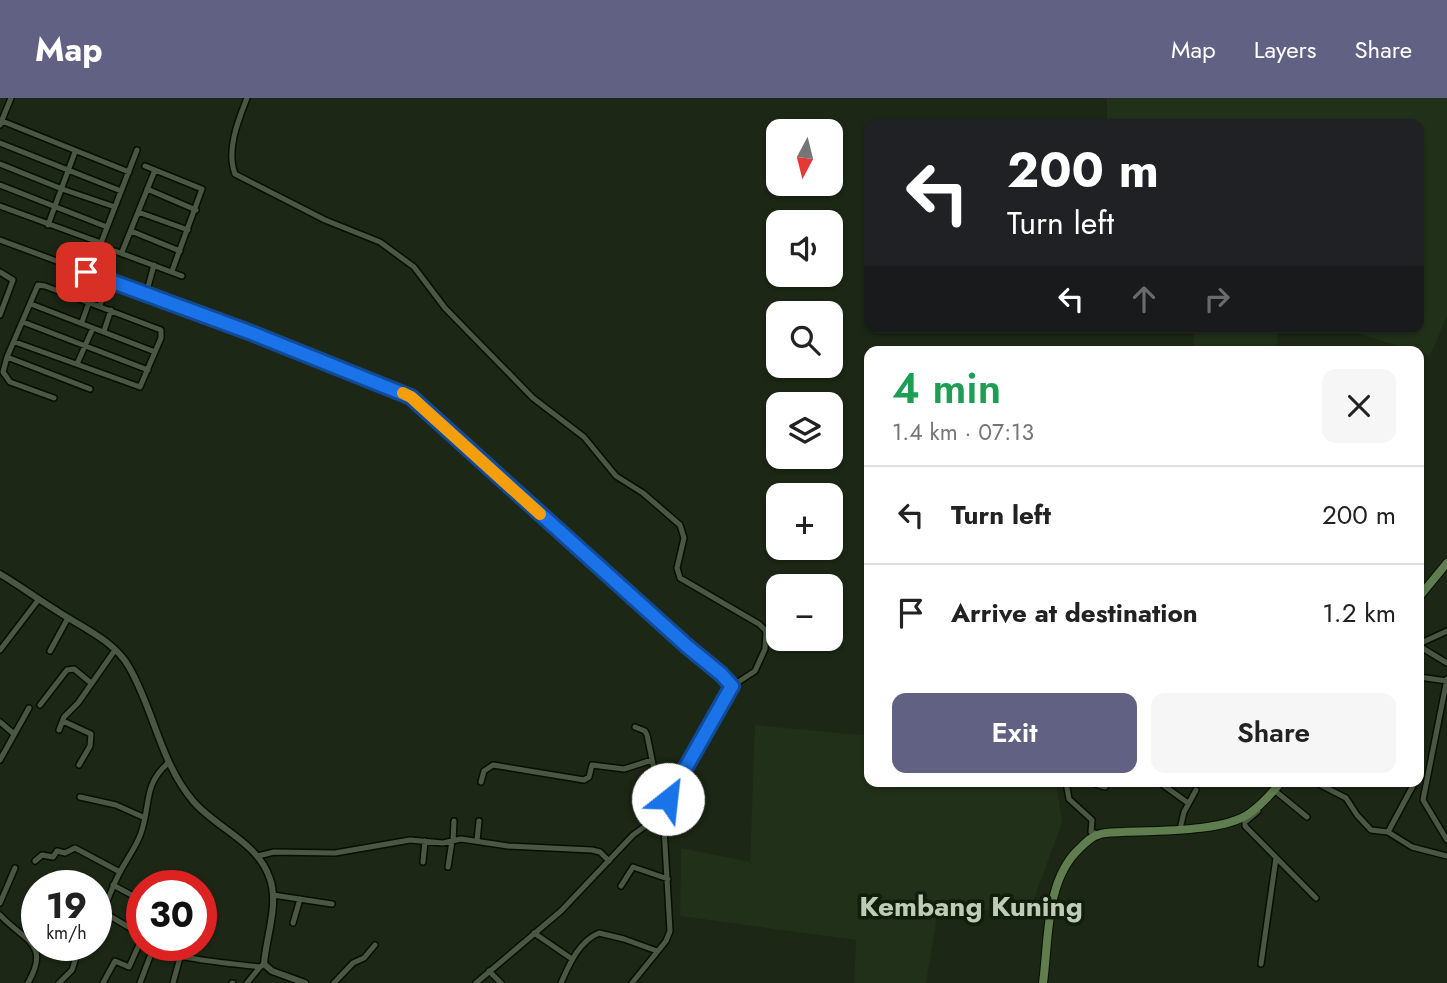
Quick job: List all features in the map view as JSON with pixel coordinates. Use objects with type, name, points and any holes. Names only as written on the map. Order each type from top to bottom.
[{"type":"main road","points":[[1424,591],[1447,563]]},
{"type":"main road","points":[[1043,983],[1058,878],[1086,841],[1098,834],[1213,827],[1232,823],[1250,813],[1277,787]]},
{"type":"street","points":[[11,98],[1,123],[129,172]]},
{"type":"street","points":[[247,98],[234,138],[233,170],[237,176],[325,220],[380,242],[406,260],[452,315],[523,389],[588,442],[616,476],[643,493],[680,525],[684,538],[677,568],[680,578],[759,624],[766,631],[765,649],[755,671],[732,686],[662,812],[633,835],[561,912],[477,983]]},
{"type":"street","points":[[0,143],[121,191]]},
{"type":"street","points":[[0,206],[98,244],[102,241],[137,150]]},
{"type":"street","points":[[48,225],[75,152]]},
{"type":"street","points":[[0,164],[62,189],[115,206]]},
{"type":"street","points":[[145,166],[202,189],[172,271]]},
{"type":"street","points":[[122,252],[155,170]]},
{"type":"street","points":[[0,185],[107,227]]},
{"type":"street","points":[[147,190],[196,210]]},
{"type":"street","points":[[138,212],[188,230]]},
{"type":"street","points":[[131,232],[180,251]]},
{"type":"street","points":[[0,240],[249,332],[411,397],[732,686]]},
{"type":"street","points":[[115,251],[182,276]]},
{"type":"street","points":[[146,294],[154,265]]},
{"type":"street","points":[[0,272],[13,279],[3,298],[0,315]]},
{"type":"street","points":[[100,305],[109,281]]},
{"type":"street","points":[[15,342],[139,387],[142,386],[162,335],[161,330],[100,305],[36,286],[3,370],[10,382],[54,398]]},
{"type":"street","points":[[82,322],[89,302]]},
{"type":"street","points":[[31,304],[155,352]]},
{"type":"street","points":[[103,331],[111,310]]},
{"type":"street","points":[[23,322],[148,370]]},
{"type":"street","points":[[77,364],[93,328]]},
{"type":"street","points":[[7,357],[90,389]]},
{"type":"street","points":[[0,575],[115,649],[129,667],[149,709],[168,762],[194,803],[258,856],[270,878],[273,895],[262,966],[247,983]]},
{"type":"street","points":[[0,650],[39,598]]},
{"type":"street","points":[[50,651],[68,618]]},
{"type":"street","points":[[1424,642],[1447,631]]},
{"type":"street","points":[[1424,648],[1447,663]]},
{"type":"street","points":[[59,730],[68,712],[78,704],[115,649]]},
{"type":"street","points":[[40,705],[67,670],[74,669],[91,682]]},
{"type":"street","points":[[1424,678],[1447,680],[1424,774]]},
{"type":"street","points":[[0,760],[29,708]]},
{"type":"street","points":[[63,721],[91,734],[90,746],[79,765]]},
{"type":"street","points":[[0,722],[14,734]]},
{"type":"street","points":[[632,983],[666,941],[670,931],[662,812],[645,730],[635,727]]},
{"type":"street","points":[[481,782],[484,771],[492,765],[584,780],[589,777],[592,765],[624,769],[652,760]]},
{"type":"street","points":[[126,892],[113,885],[140,837],[152,781],[168,762]]},
{"type":"street","points":[[1067,787],[1069,799],[1092,820],[1091,832],[1098,834]]},
{"type":"street","points":[[1165,787],[1188,803]]},
{"type":"street","points":[[1325,787],[1346,798],[1371,830],[1388,832],[1412,847],[1447,856]]},
{"type":"street","points":[[1388,832],[1412,787]]},
{"type":"street","points":[[1423,787],[1423,800],[1447,840]]},
{"type":"street","points":[[1180,829],[1188,803],[1196,790]]},
{"type":"street","points":[[1274,790],[1307,817]]},
{"type":"street","points":[[80,797],[116,804],[145,818]]},
{"type":"street","points":[[1262,801],[1258,812],[1245,822],[1245,826],[1316,898]]},
{"type":"street","points":[[448,867],[454,821]]},
{"type":"street","points":[[477,841],[479,821]]},
{"type":"street","points":[[258,856],[268,852],[335,853],[405,840],[443,843],[461,839],[508,846],[592,850],[600,852],[609,860]]},
{"type":"street","points":[[423,862],[425,841]]},
{"type":"street","points":[[35,861],[42,855],[53,856],[57,851],[65,853],[75,848],[120,872]]},
{"type":"street","points":[[1261,964],[1276,858]]},
{"type":"street","points":[[621,886],[634,867],[668,879]]},
{"type":"street","points":[[0,903],[15,868]]},
{"type":"street","points":[[273,895],[332,904]]},
{"type":"street","points":[[293,923],[300,899]]},
{"type":"street","points":[[0,915],[24,935],[36,950],[37,966],[28,983]]},
{"type":"street","points":[[534,933],[572,959]]},
{"type":"street","points":[[561,983],[572,959],[584,944],[600,933],[657,951]]},
{"type":"street","points":[[334,983],[375,945]]},
{"type":"street","points":[[217,959],[262,966],[305,983]]},
{"type":"street","points":[[59,983],[72,970],[75,961]]},
{"type":"street","points":[[103,983],[115,961],[128,968],[131,961]]},
{"type":"street","points":[[140,983],[148,961]]},
{"type":"street","points":[[173,983],[179,961]]},
{"type":"street","points":[[489,971],[501,983]]},
{"type":"shaded area","points":[[1107,98],[1447,98],[1447,316],[1430,356],[1424,354],[1424,346],[1398,346],[1357,333],[1424,333],[1424,119],[1107,119]]},
{"type":"shaded area","points":[[1194,333],[1278,333],[1277,346],[1193,346]]},
{"type":"shaded area","points":[[755,725],[864,735],[864,787],[1057,787],[1062,823],[1028,915],[939,905],[926,983],[854,983],[856,940],[680,916],[681,848],[750,862]]},
{"type":"slow traffic","points":[[403,393],[411,397],[540,514]]},
{"type":"district","name":"Kembang Kuning","points":[[971,906]]},
{"type":"route","points":[[86,272],[249,332],[411,397],[721,674],[732,686],[668,799]]}]
